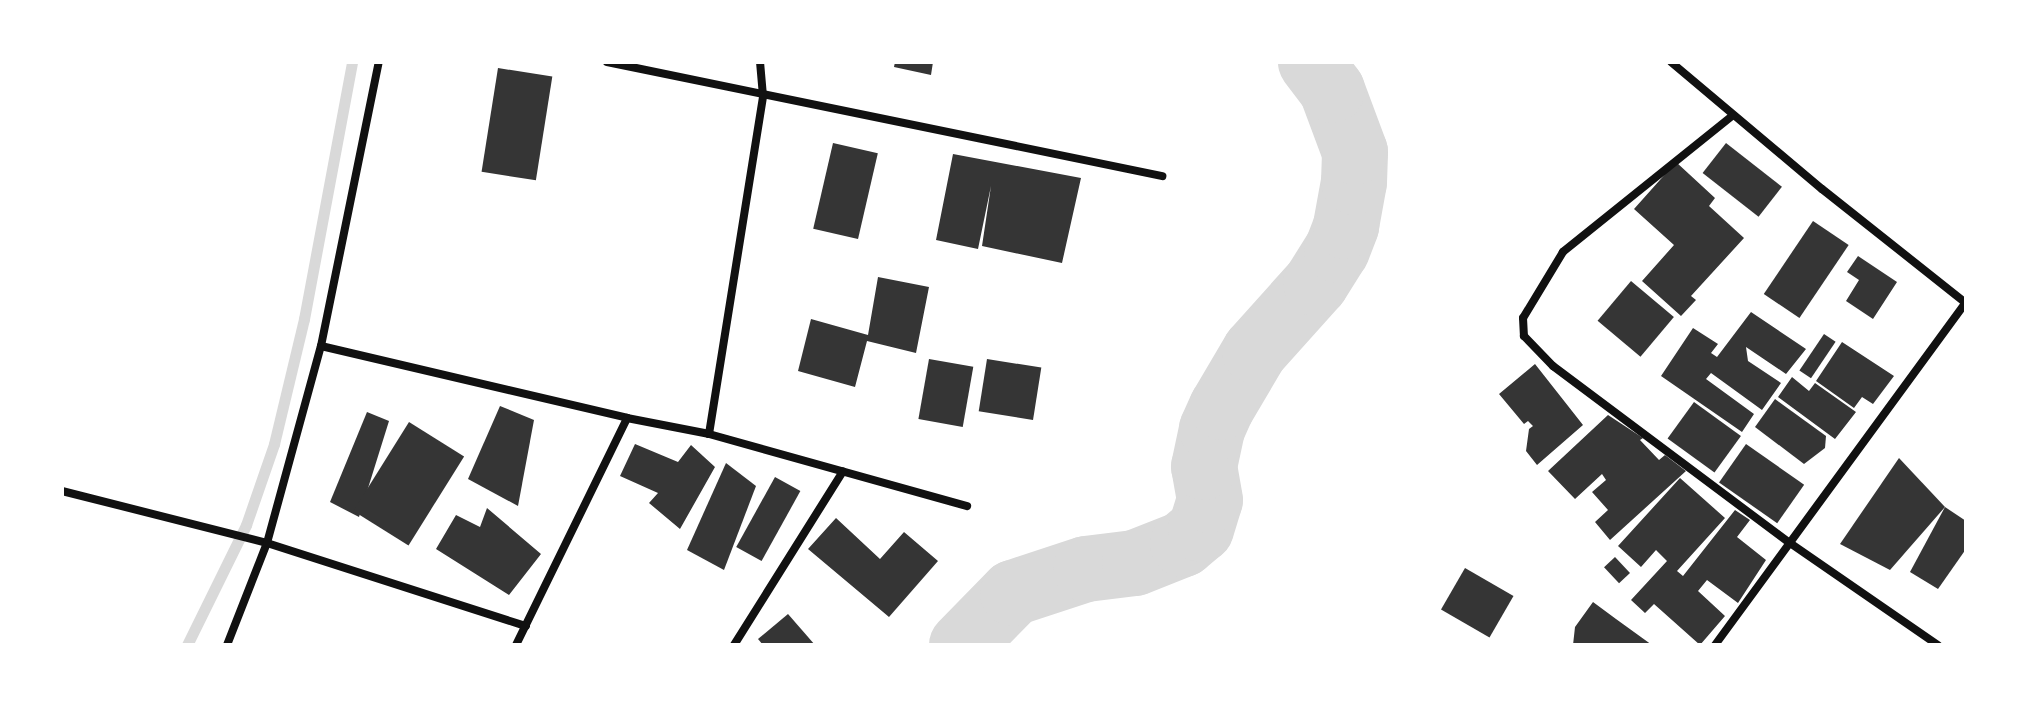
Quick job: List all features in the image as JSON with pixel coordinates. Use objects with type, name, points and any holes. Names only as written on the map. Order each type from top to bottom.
[{"type":"street","points":[[227,645],[267,543],[321,346],[379,62]]},
{"type":"street","points":[[607,62],[1162,176]]},
{"type":"street","points":[[709,434],[763,96],[760,62]]},
{"type":"street","points":[[1671,62],[1732,116],[1966,302],[1715,645]]},
{"type":"street","points":[[1732,116],[1563,252],[1523,318],[1524,336],[1553,366],[1790,543],[1934,644]]},
{"type":"street","points":[[321,346],[627,418],[709,434],[967,506]]},
{"type":"street","points":[[516,645],[627,418]]},
{"type":"street","points":[[734,645],[843,471]]},
{"type":"street","points":[[62,491],[267,543],[526,626]]},
{"type":"building","points":[[895,62],[933,62],[931,75],[894,67]]},
{"type":"building","points":[[498,68],[552,77],[536,180],[482,172]]},
{"type":"building","points":[[833,143],[878,153],[858,239],[813,229]]},
{"type":"building","points":[[1726,143],[1782,187],[1759,217],[1703,173]]},
{"type":"building","points":[[953,154],[1081,178],[1062,263],[982,246],[991,186],[978,249],[936,240]]},
{"type":"building","points":[[1676,162],[1715,198],[1709,206],[1744,238],[1691,296],[1696,300],[1681,316],[1642,281],[1674,245],[1634,209]]},
{"type":"building","points":[[1813,221],[1849,245],[1799,318],[1764,294]]},
{"type":"building","points":[[1858,256],[1897,282],[1873,319],[1846,301],[1859,280],[1847,272]]},
{"type":"building","points":[[878,277],[929,287],[916,353],[867,341],[855,387],[798,371],[811,319],[868,335]]},
{"type":"building","points":[[1631,281],[1674,317],[1640,357],[1598,321]]},
{"type":"building","points":[[1751,312],[1806,349],[1786,374],[1746,347],[1748,361],[1781,383],[1762,410],[1711,373],[1706,379],[1754,414],[1742,432],[1661,376],[1693,328],[1718,344],[1711,353],[1717,357]]},
{"type":"building","points":[[1824,334],[1836,342],[1811,378],[1799,370]]},
{"type":"building","points":[[1842,342],[1894,376],[1873,404],[1862,397],[1854,408],[1816,381]]},
{"type":"building","points":[[929,359],[973,367],[963,427],[918,419]]},
{"type":"building","points":[[987,359],[1041,368],[1033,420],[979,411]]},
{"type":"building","points":[[1535,364],[1583,425],[1537,465],[1526,451],[1529,429],[1533,426],[1528,421],[1524,424],[1499,394]]},
{"type":"building","points":[[1792,377],[1809,391],[1815,383],[1856,412],[1835,439],[1778,397]]},
{"type":"building","points":[[1775,399],[1826,436],[1825,448],[1804,464],[1755,427]]},
{"type":"building","points":[[1694,402],[1741,436],[1714,472],[1668,438]]},
{"type":"building","points":[[500,406],[534,420],[518,506],[468,479]]},
{"type":"building","points":[[367,412],[389,421],[359,517],[330,502]]},
{"type":"building","points":[[1608,415],[1643,438],[1640,440],[1659,460],[1665,455],[1686,471],[1610,540],[1595,522],[1608,510],[1592,492],[1606,480],[1602,474],[1575,499],[1548,471]]},
{"type":"building","points":[[409,422],[464,456],[408,545],[353,511]]},
{"type":"building","points":[[635,444],[678,462],[691,445],[715,467],[680,529],[649,503],[658,493],[620,476]]},
{"type":"building","points":[[1746,444],[1804,485],[1777,523],[1719,483]]},
{"type":"building","points":[[1899,458],[1945,507],[1890,570],[1840,544]]},
{"type":"building","points":[[726,463],[756,486],[724,570],[687,550]]},
{"type":"building","points":[[775,477],[800,491],[762,561],[736,547]]},
{"type":"building","points":[[1680,478],[1725,518],[1677,571],[1683,576],[1735,510],[1750,520],[1737,537],[1766,560],[1738,603],[1707,580],[1698,591],[1725,616],[1700,645],[1654,604],[1645,613],[1631,600],[1667,561],[1656,550],[1641,567],[1618,546]]},
{"type":"building","points":[[1945,507],[1966,521],[1966,549],[1938,589],[1910,572]]},
{"type":"building","points":[[487,508],[541,554],[509,595],[436,549],[456,515],[480,527]]},
{"type":"building","points":[[836,518],[880,559],[904,532],[938,561],[889,617],[808,549]]},
{"type":"building","points":[[1615,557],[1630,573],[1619,583],[1604,567]]},
{"type":"building","points":[[1465,568],[1513,596],[1489,638],[1441,610]]},
{"type":"building","points":[[1593,602],[1652,645],[1573,645],[1575,627]]},
{"type":"building","points":[[788,614],[815,645],[763,645],[758,639]]},
{"type":"waterway","points":[[187,645],[246,525],[274,444],[304,319],[352,62]]},
{"type":"waterway","points":[[962,645],[1013,593],[1086,569],[1135,563],[1183,544],[1201,529],[1210,500],[1204,467],[1212,429],[1222,407],[1255,351],[1316,283],[1337,250],[1346,226],[1354,182],[1355,152],[1332,90],[1311,62]]}]
